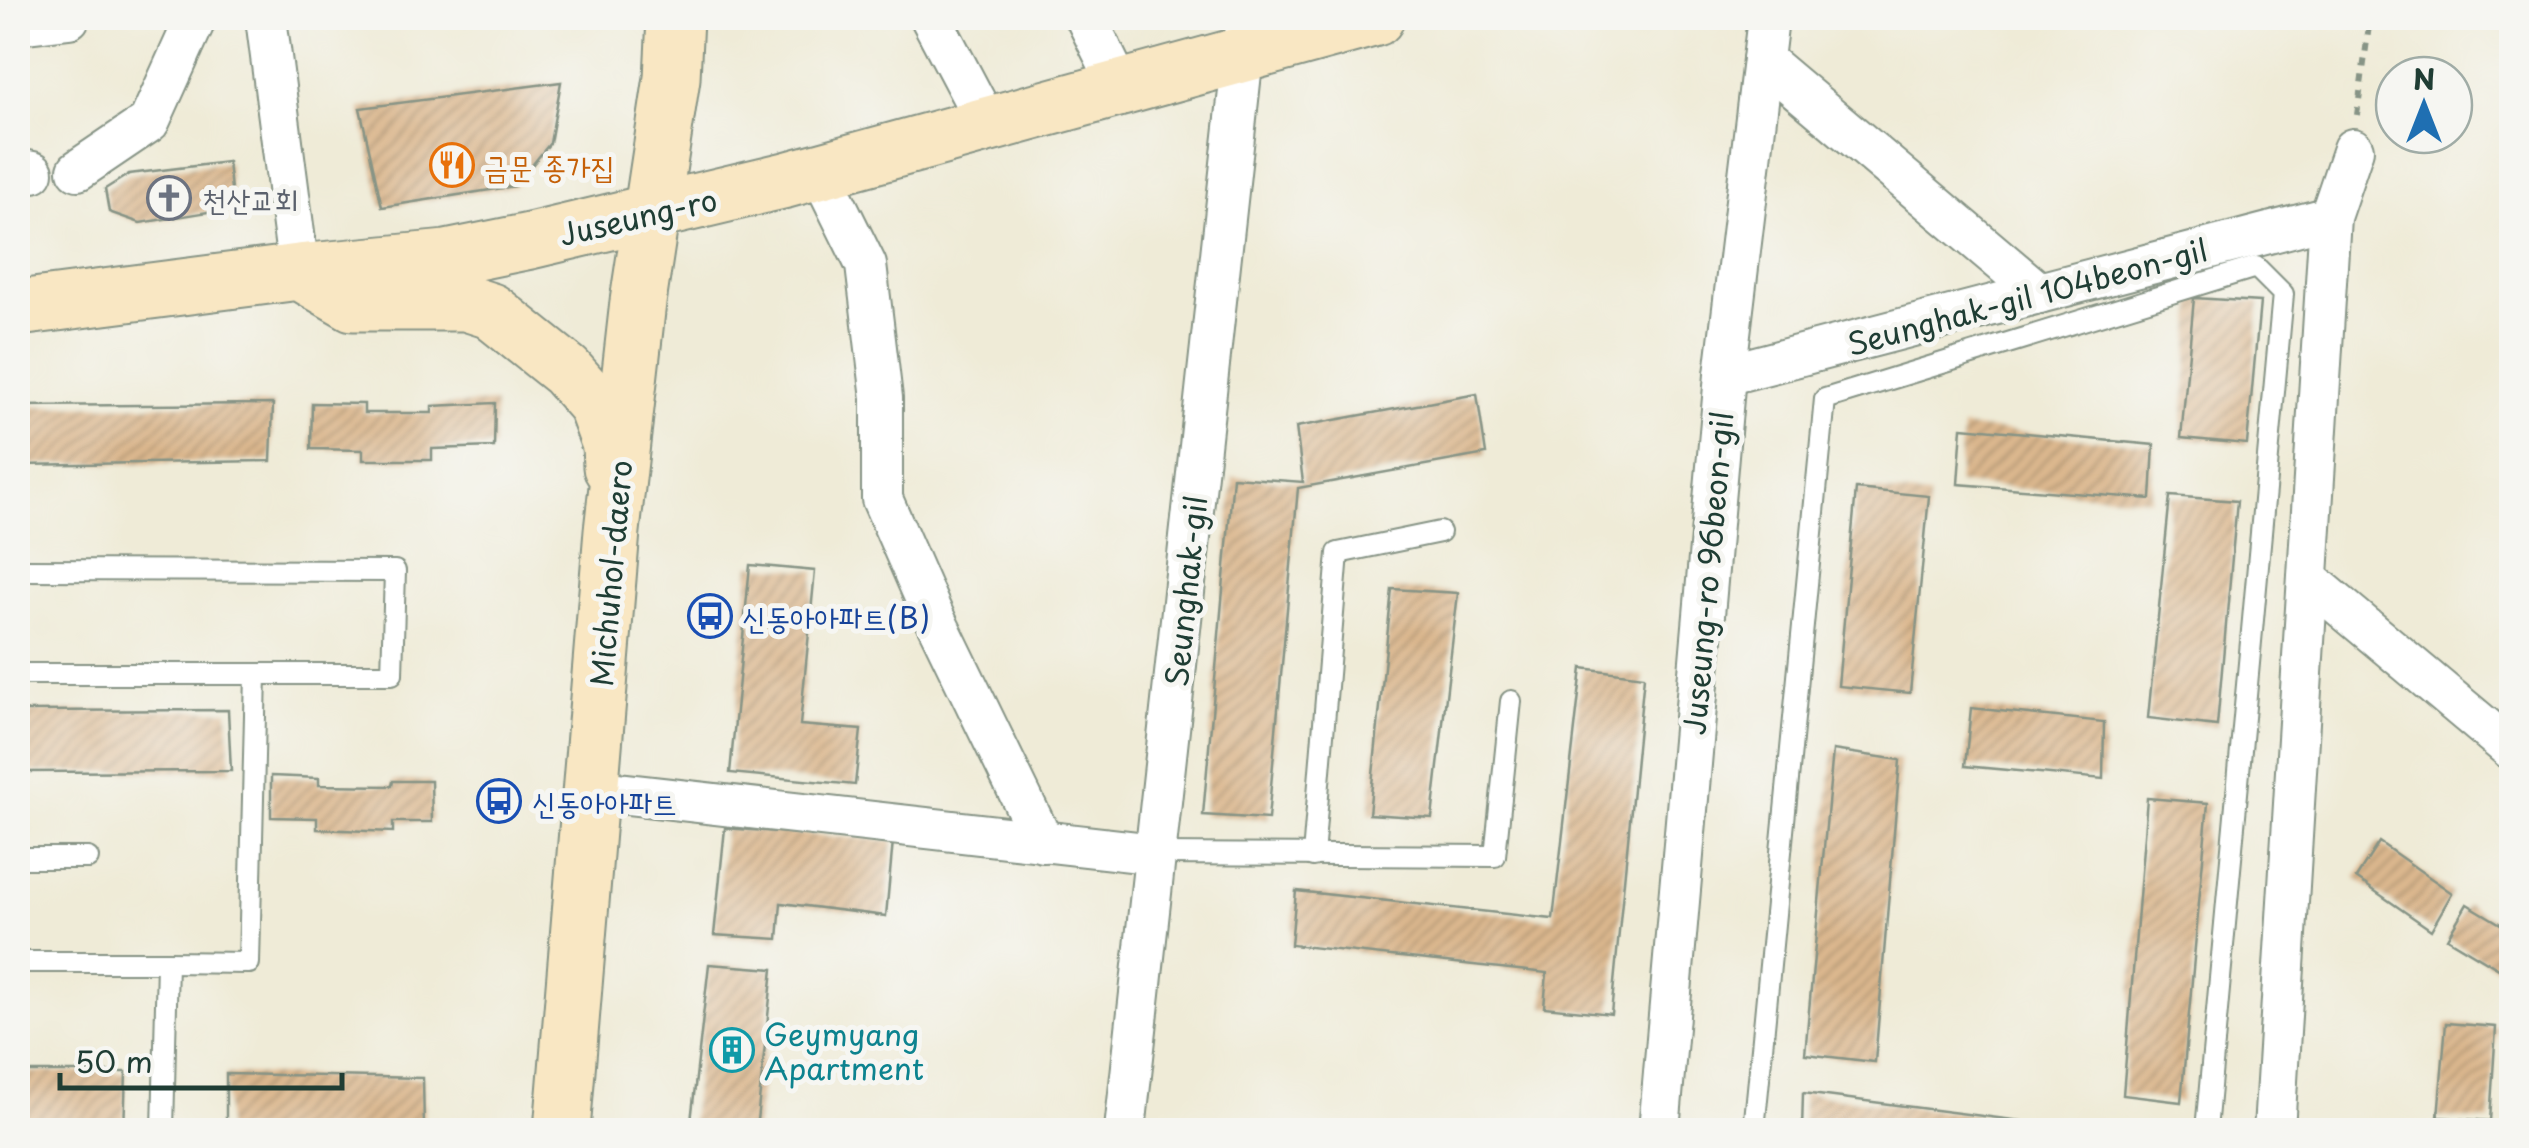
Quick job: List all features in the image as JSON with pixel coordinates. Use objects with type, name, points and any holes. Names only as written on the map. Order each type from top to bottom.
[{"type":"street","points":[[18,24],[69,18]]},
{"type":"street","points":[[78,170],[150,122],[196,18]]},
{"type":"street","points":[[266,18],[299,272],[352,302],[466,303],[491,311],[566,370],[595,404],[610,445],[612,531]]},
{"type":"street","name":"Michuhol-daero","points":[[562,1130],[612,531],[638,302],[672,78],[675,18]]},
{"type":"street","points":[[931,18],[987,124]]},
{"type":"street","points":[[1086,18],[1120,87]]},
{"type":"street","name":"Juseung-ro","points":[[18,308],[299,272],[448,258],[652,214],[1120,87],[1246,34],[1376,18]]},
{"type":"street","name":"Juseung-ro 96beon-gil","points":[[1658,1130],[1725,375],[1768,18]]},
{"type":"street","name":"Seunghak-gil","points":[[1125,1130],[1246,34]]},
{"type":"street","points":[[1763,60],[2040,292]]},
{"type":"street","points":[[2274,1130],[2330,217],[2353,149]]},
{"type":"street","points":[[819,170],[866,266],[882,398],[882,500],[1043,842]]},
{"type":"street","name":"Seunghak-gil 104beon-gil","points":[[1725,375],[2330,217]]},
{"type":"street","points":[[2308,579],[2512,750]]},
{"type":"street","points":[[592,790],[1156,854]]},
{"type":"lane","points":[[1754,1130],[1825,400],[2256,267],[2283,294],[2206,1130]]},
{"type":"lane","points":[[2040,292],[2063,326]]},
{"type":"lane","points":[[1312,856],[1338,553],[1440,532]]},
{"type":"lane","points":[[18,570],[395,571],[392,674],[18,674]]},
{"type":"lane","points":[[18,962],[249,963],[256,674]]},
{"type":"lane","points":[[1156,854],[1495,856],[1511,701]]},
{"type":"lane","points":[[18,858],[88,858]]},
{"type":"lane","points":[[164,1130],[167,962]]},
{"type":"path","points":[[2353,149],[2370,18]]},
{"type":"building","name":"금문 종가집","points":[[561,82],[550,143],[515,186],[382,207],[360,108]]},
{"type":"building","name":"천산교회","points":[[228,162],[233,208],[140,223],[109,212],[105,189],[129,174]]},
{"type":"building","points":[[2194,298],[2260,302],[2247,444],[2181,438]]},
{"type":"building","points":[[1477,394],[1486,454],[1298,488],[1268,819],[1203,815],[1233,477],[1303,482],[1296,427]]},
{"type":"building","points":[[312,403],[364,404],[364,413],[432,413],[432,406],[495,403],[494,447],[432,449],[432,460],[363,460],[363,450],[311,449]]},
{"type":"building","points":[[273,404],[271,461],[18,465],[18,406]]},
{"type":"building","points":[[1962,427],[2154,445],[2151,499],[1958,484]]},
{"type":"building","points":[[1856,489],[1929,496],[1910,693],[1838,686]]},
{"type":"building","points":[[2170,496],[2237,501],[2217,726],[2148,718]]},
{"type":"building","points":[[750,565],[815,571],[800,725],[861,730],[855,785],[730,773]]},
{"type":"building","points":[[1392,589],[1458,593],[1432,818],[1369,814]]},
{"type":"building","points":[[1582,668],[1644,676],[1611,1014],[1544,1007],[1547,973],[1291,945],[1296,891],[1553,919]]},
{"type":"building","points":[[1971,708],[2104,722],[2103,779],[1965,766]]},
{"type":"building","points":[[228,710],[231,771],[18,772],[18,711]]},
{"type":"building","points":[[1833,750],[1900,760],[1875,1062],[1805,1054]]},
{"type":"building","points":[[271,776],[319,778],[319,785],[392,786],[393,781],[431,781],[432,822],[393,822],[393,832],[317,829],[317,818],[271,817]]},
{"type":"building","points":[[2147,798],[2208,803],[2181,1102],[2123,1095]]},
{"type":"building","points":[[725,828],[893,841],[886,916],[781,903],[778,939],[714,935]]},
{"type":"building","points":[[2379,842],[2452,893],[2431,930],[2356,878]]},
{"type":"building","points":[[2467,904],[2512,931],[2512,977],[2447,938]]},
{"type":"building","name":"Geymyang Apartment","points":[[709,964],[773,969],[756,1130],[690,1130]]},
{"type":"building","points":[[2446,1023],[2496,1027],[2490,1121],[2438,1117]]},
{"type":"building","points":[[18,1072],[126,1072],[124,1130],[18,1130]]},
{"type":"building","points":[[226,1074],[423,1078],[424,1130],[226,1130]]},
{"type":"building","points":[[1803,1093],[2077,1128],[2077,1130],[1802,1130]]},
{"type":"place","name":"금문 종가집","points":[[452,165]]},
{"type":"place","name":"천산교회","points":[[169,198]]},
{"type":"place","name":"신동아아파트(B)","points":[[710,616]]},
{"type":"place","name":"신동아아파트","points":[[499,801]]},
{"type":"place","name":"Geymyang Apartment","points":[[732,1050]]}]
